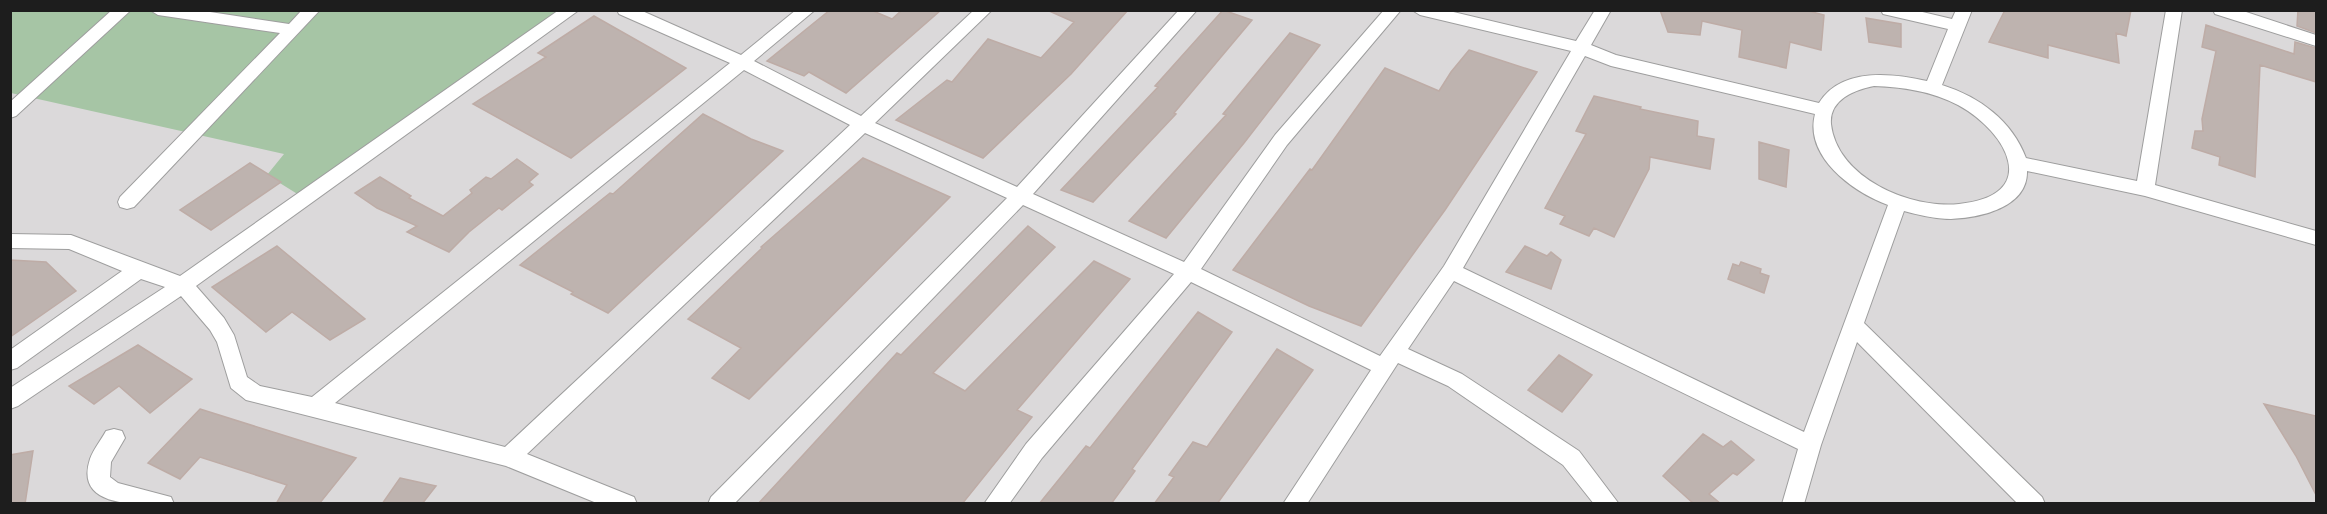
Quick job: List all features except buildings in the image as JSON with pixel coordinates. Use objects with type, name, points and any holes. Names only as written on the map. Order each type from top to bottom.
[{"type":"street","points":[[10,112],[123,10]]},
{"type":"street","points":[[158,10],[293,30]]},
{"type":"street","points":[[127,202],[312,10]]},
{"type":"street","points":[[10,400],[183,285],[571,10]]},
{"type":"street","points":[[625,10],[744,63],[864,125],[1188,272],[1389,360],[1455,380],[1571,458],[1608,504]]},
{"type":"street","points":[[315,407],[807,10]]},
{"type":"street","points":[[509,457],[984,10]]},
{"type":"street","points":[[719,504],[1021,195],[1189,10]]},
{"type":"street","points":[[995,504],[1034,451],[1188,272],[1281,140],[1393,10]]},
{"type":"street","points":[[1420,10],[1582,48],[1611,60],[1823,111]]},
{"type":"street","points":[[1294,504],[1450,271],[1603,10]]},
{"type":"street","points":[[1889,10],[1961,18],[1934,87]]},
{"type":"street","points":[[2145,189],[2174,10]]},
{"type":"street","points":[[2221,10],[2316,41]]},
{"type":"street","points":[[1874,80],[1903,81],[1934,87],[1957,97],[1996,124],[2009,140],[2019,163],[2018,178],[2011,193],[1994,206],[1969,212],[1939,212],[1898,202],[1876,192],[1849,174],[1830,153],[1821,132],[1823,111],[1832,96],[1850,85],[1874,80]]},
{"type":"street","points":[[2019,163],[2145,189],[2316,238]]},
{"type":"street","points":[[1793,504],[1810,445],[1898,202]]},
{"type":"street","points":[[10,241],[71,242],[138,270],[183,285],[217,324],[227,341],[238,382],[254,394],[315,407],[509,457],[626,504]]},
{"type":"street","points":[[10,362],[138,270]]},
{"type":"street","points":[[1450,271],[1810,445]]},
{"type":"street","points":[[1854,326],[2034,504]]},
{"type":"street","points":[[114,438],[100,461],[99,481],[112,490],[163,504]]},
{"type":"shaded area","points":[[11,11],[2316,11],[2316,503],[11,503]]},
{"type":"green space","points":[[11,11],[562,11],[299,195],[267,175],[284,154],[11,93]]}]
